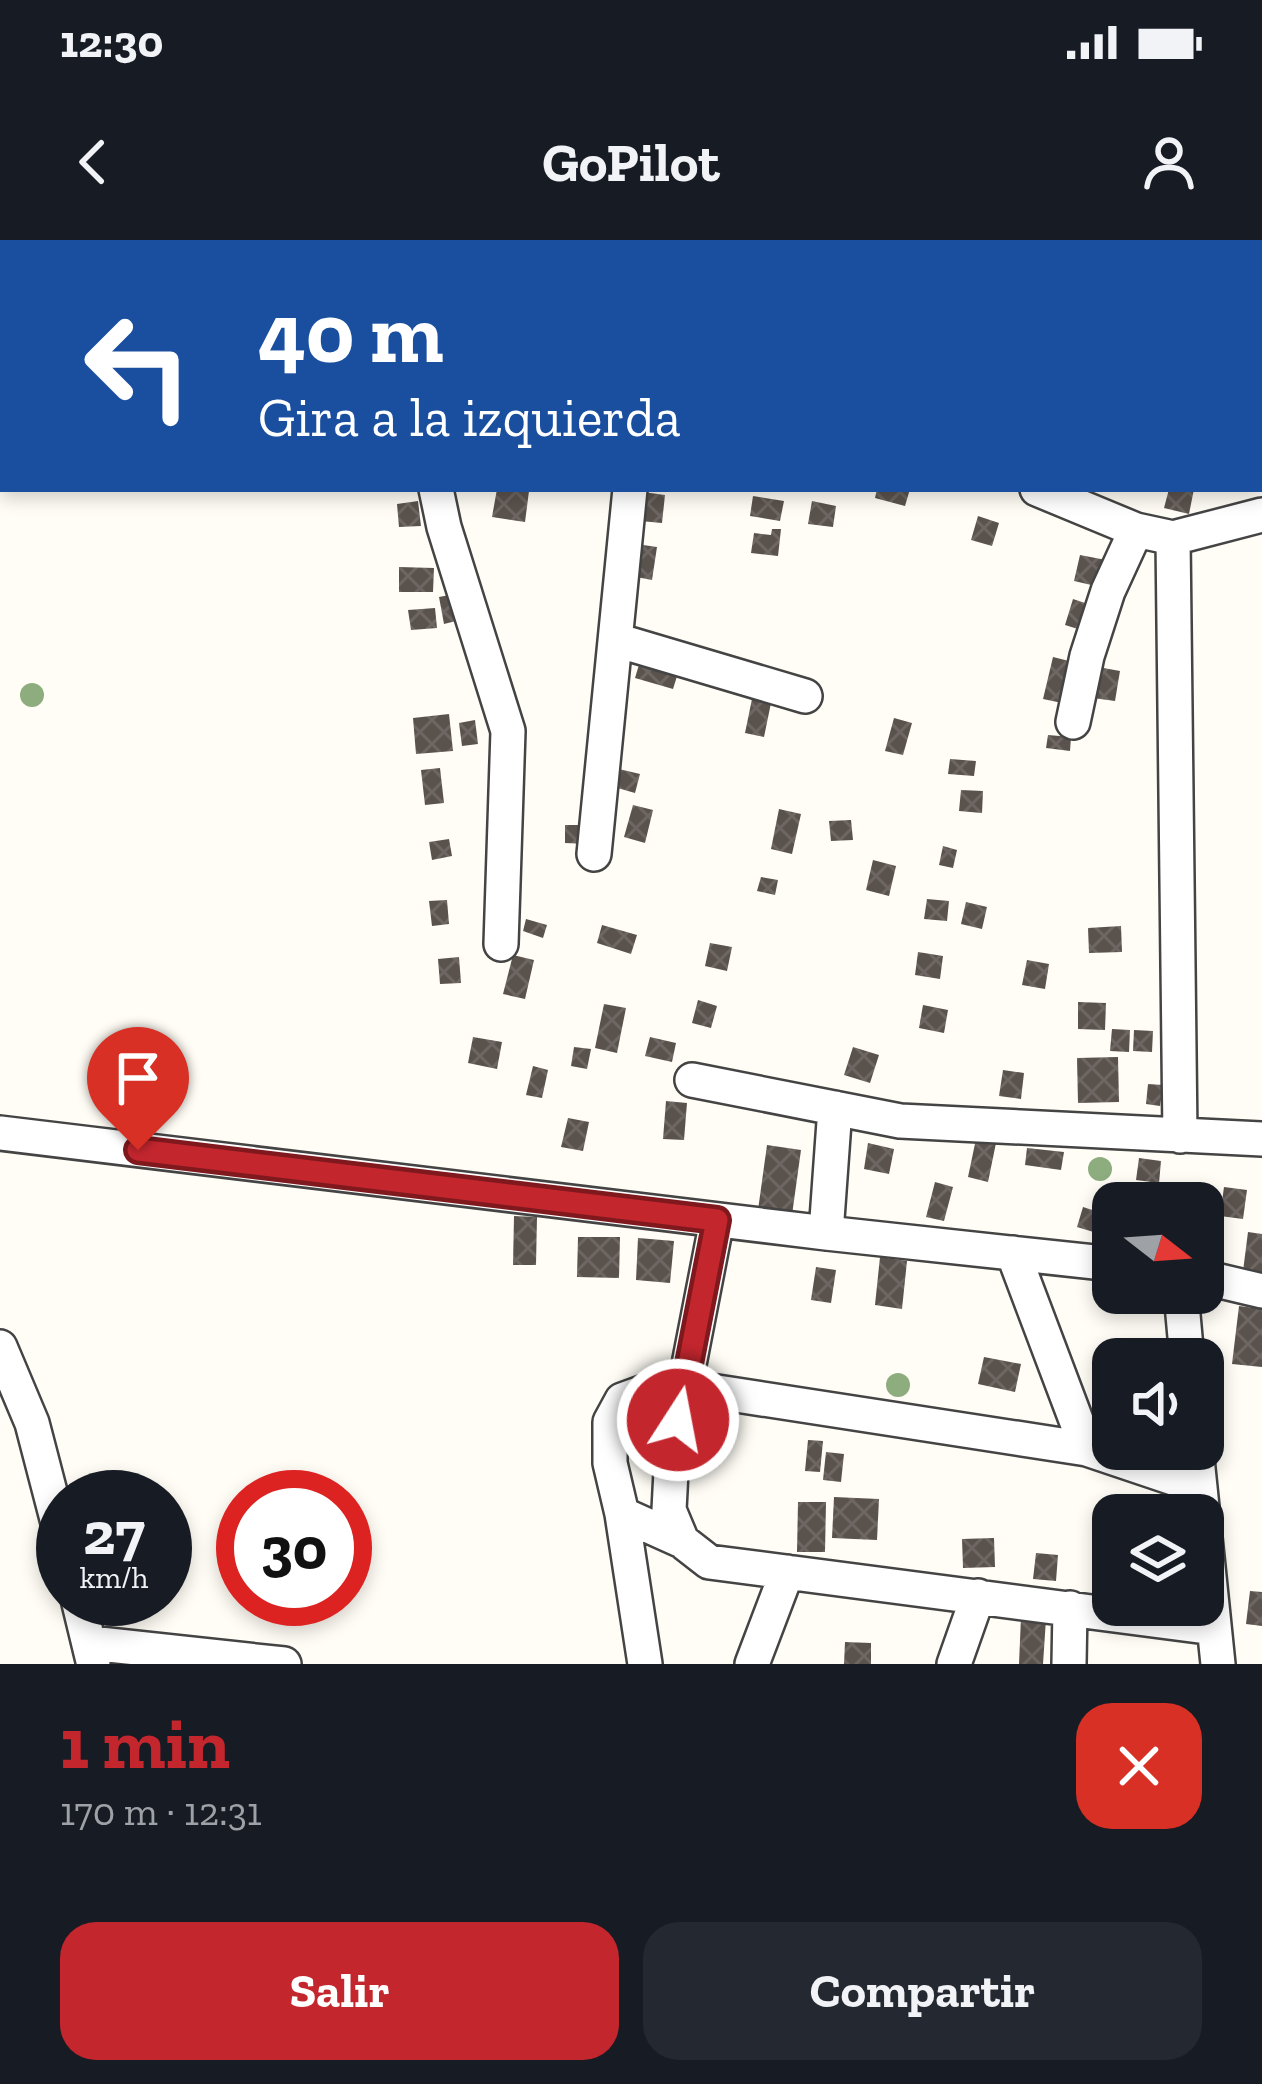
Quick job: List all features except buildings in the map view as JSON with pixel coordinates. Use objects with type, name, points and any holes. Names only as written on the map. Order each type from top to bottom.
[{"type":"street","points":[[437,492],[508,731],[501,944]]},
{"type":"street","points":[[594,854],[630,492]]},
{"type":"street","points":[[1043,492],[1136,530],[1173,538],[1258,508]]},
{"type":"street","points":[[1073,722],[1108,591],[1136,530]]},
{"type":"street","points":[[1173,538],[1180,1136]]},
{"type":"street","points":[[616,640],[805,696]]},
{"type":"street","points":[[692,1080],[900,1121],[1262,1138]]},
{"type":"street","points":[[826,1233],[835,1108]]},
{"type":"street","points":[[0,1133],[1092,1262]]},
{"type":"street","points":[[682,1541],[669,1510],[672,1453],[717,1220]]},
{"type":"street","points":[[1012,1253],[1087,1449]]},
{"type":"street","points":[[1224,1282],[1262,1291]]},
{"type":"street","points":[[0,1347],[32,1423],[44,1470]]},
{"type":"street","points":[[645,1664],[610,1463],[610,1422],[622,1400],[655,1388],[685,1387],[1087,1449],[1176,1494]]},
{"type":"street","points":[[622,1514],[682,1541],[709,1562],[1214,1628],[1218,1664]]},
{"type":"street","points":[[752,1664],[787,1572]]},
{"type":"street","points":[[954,1664],[978,1596]]},
{"type":"street","points":[[1069,1664],[1070,1608]]},
{"type":"street","points":[[92,1654],[284,1664]]},
{"type":"route","points":[[138,1150],[717,1220],[678,1420]]}]
